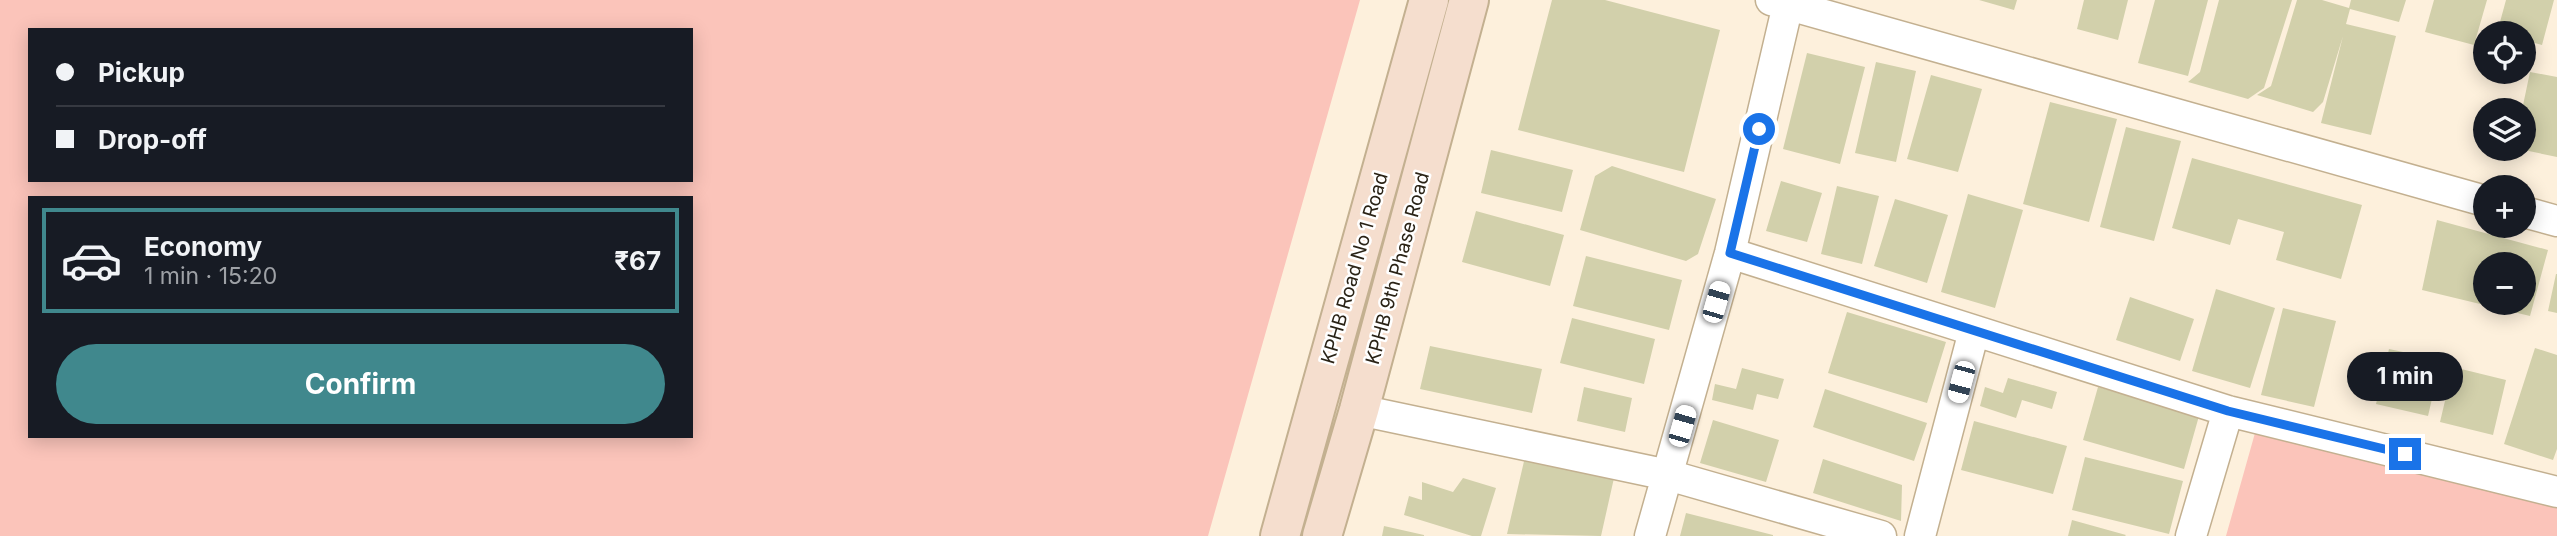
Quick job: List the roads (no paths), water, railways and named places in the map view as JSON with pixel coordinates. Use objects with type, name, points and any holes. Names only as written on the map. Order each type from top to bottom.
[{"type":"main road","name":"KPHB Road No 1 Road","points":[[1280,536],[1429,0]]},
{"type":"main road","name":"KPHB 9th Phase Road","points":[[1322,536],[1359,410],[1469,0]]},
{"type":"street","points":[[1650,536],[1730,253],[1783,1],[2473,198]]},
{"type":"street","points":[[2536,215],[2557,221]]},
{"type":"street","points":[[1730,253],[2228,411],[2557,492]]},
{"type":"street","points":[[1920,536],[1974,331]]},
{"type":"street","points":[[1359,410],[1668,475],[1881,536]]},
{"type":"street","points":[[2191,536],[2228,411]]}]
